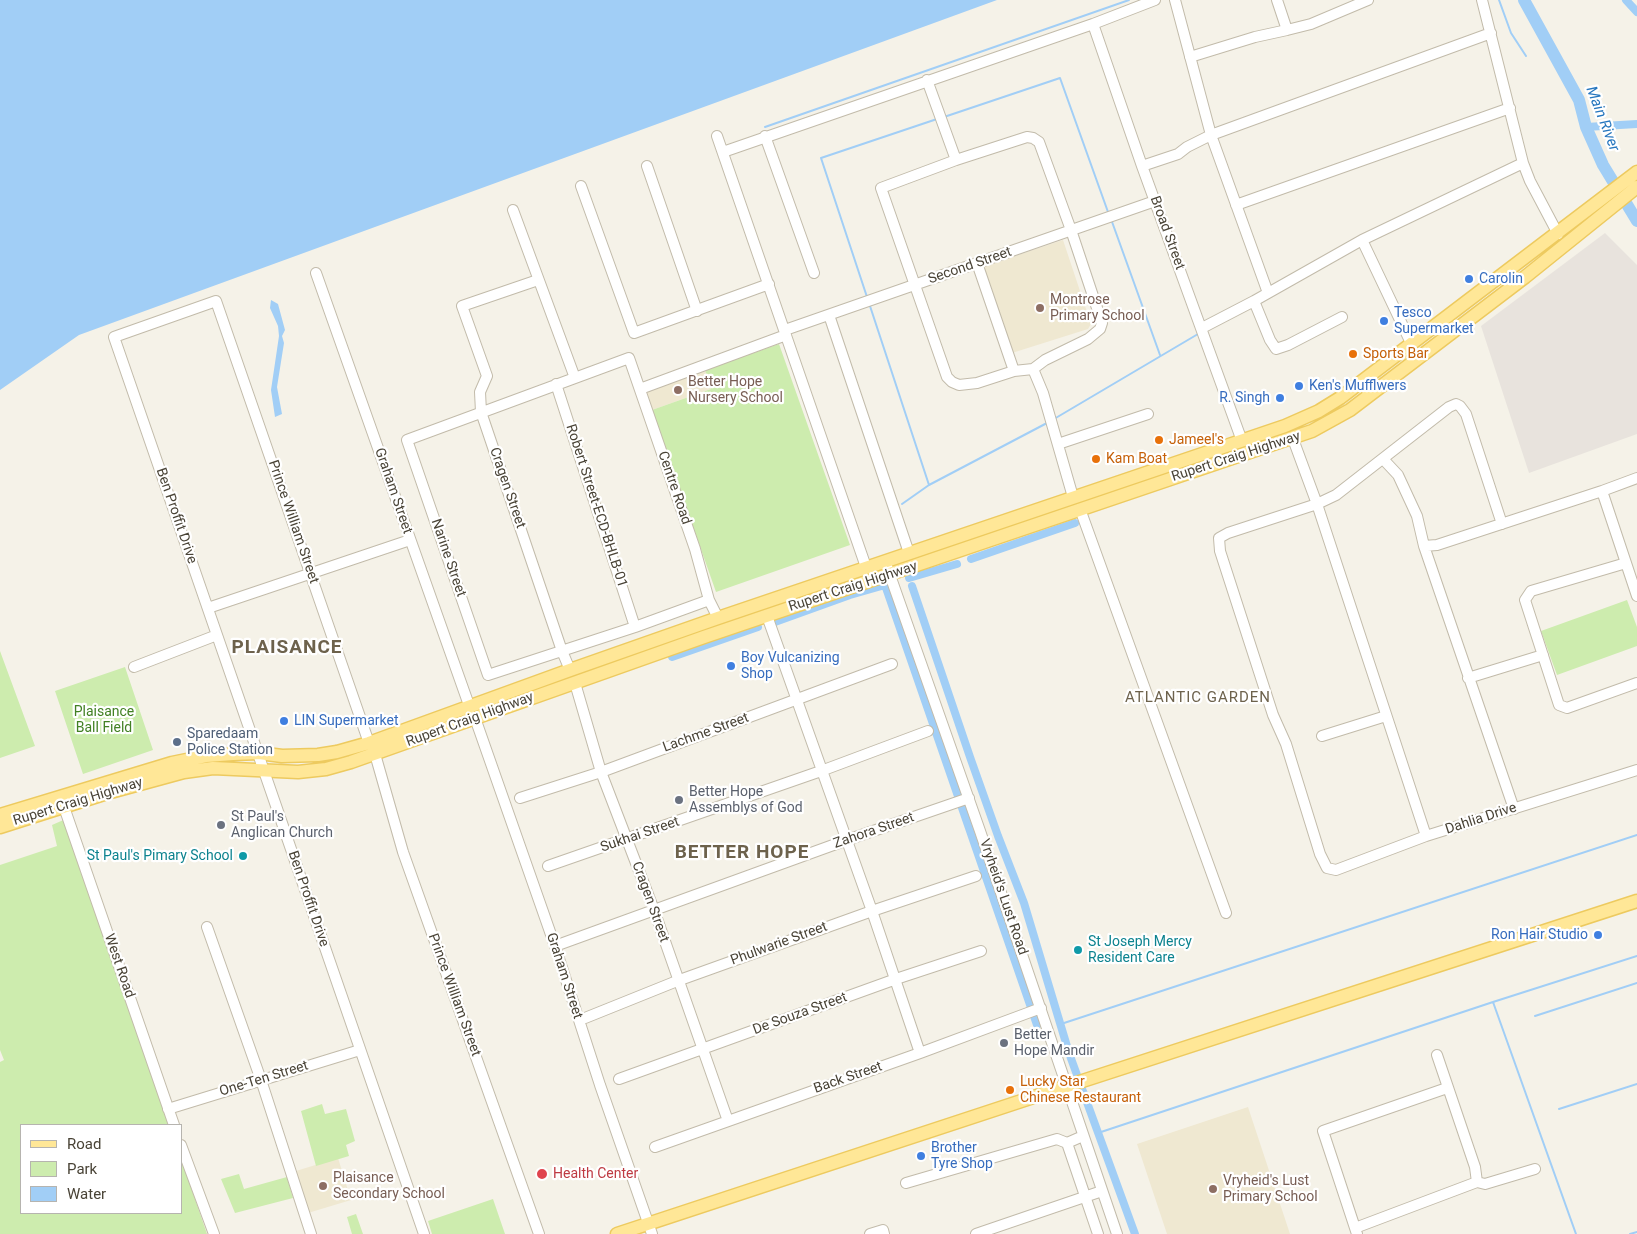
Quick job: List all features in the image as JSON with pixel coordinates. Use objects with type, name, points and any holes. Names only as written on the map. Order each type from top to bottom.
[{"type":"main road","name":"Rupert Craig Highway","points":[[472,713],[570,670],[885,561],[1242,441],[1285,426],[1319,411],[1340,398],[1558,234],[1631,187],[1637,172]]},
{"type":"main road","name":"Rupert Craig Highway","points":[[0,827],[140,783],[184,772],[213,768],[298,772],[326,768],[372,749],[472,713],[575,683],[1080,509],[1293,439],[1350,410],[1525,277],[1601,207]]},
{"type":"main road","name":"Rupert Craig Highway","points":[[0,815],[172,763],[206,756],[259,753],[282,756],[318,755],[372,749]]},
{"type":"main road","points":[[617,1234],[650,1229],[1075,1083],[1637,902]]},
{"type":"street","points":[[723,152],[1093,24],[1155,0]]},
{"type":"street","points":[[1175,0],[1211,135],[1268,293]]},
{"type":"street","points":[[1277,0],[1287,30]]},
{"type":"street","points":[[1190,57],[1255,37],[1318,21],[1368,0]]},
{"type":"street","points":[[1482,0],[1523,163],[1530,181],[1558,234]]},
{"type":"street","name":"Broad Street","points":[[1093,24],[1142,166],[1242,441]]},
{"type":"street","points":[[1142,166],[1178,154],[1187,146],[1211,135],[1491,33]]},
{"type":"street","points":[[927,80],[956,160]]},
{"type":"street","points":[[1236,205],[1510,108]]},
{"type":"street","points":[[717,136],[866,568]]},
{"type":"street","points":[[765,136],[814,273]]},
{"type":"street","points":[[1021,138],[1037,139],[1071,230],[1102,323],[1100,329],[1088,339],[1045,360],[1033,369],[1014,371],[977,383],[959,385],[947,377],[880,188],[1021,138]]},
{"type":"street","points":[[1202,328],[1362,240],[1523,163]]},
{"type":"street","points":[[646,166],[697,311]]},
{"type":"street","points":[[582,186],[634,333],[769,284]]},
{"type":"street","name":"Second Street","points":[[640,388],[829,314],[1155,201]]},
{"type":"street","points":[[481,412],[574,378],[512,210]]},
{"type":"street","points":[[1362,240],[1411,343]]},
{"type":"street","points":[[977,263],[1014,371]]},
{"type":"street","name":"Graham Street","points":[[316,274],[555,946],[600,1086],[650,1229]]},
{"type":"street","name":"Cragen Street","points":[[538,280],[462,306],[486,376],[480,392],[481,412],[570,670]]},
{"type":"street","name":"Prince William Street","points":[[114,337],[216,301],[372,749],[403,852],[539,1234]]},
{"type":"street","points":[[1254,301],[1270,340],[1279,349],[1342,317]]},
{"type":"street","points":[[829,314],[909,553]]},
{"type":"street","name":"Ben Proffit Drive","points":[[114,337],[424,1234]]},
{"type":"street","name":"Centre Road","points":[[574,378],[629,358],[694,549],[709,600],[718,618]]},
{"type":"street","points":[[1033,369],[1049,411],[1073,497]]},
{"type":"street","name":"Robert Street-ECD-BHLB-01","points":[[556,384],[635,627]]},
{"type":"street","points":[[1317,504],[1336,495],[1449,407],[1456,404],[1466,414],[1502,524]]},
{"type":"street","name":"Narine Street","points":[[481,412],[407,440],[488,676],[562,651]]},
{"type":"street","points":[[1058,444],[1148,414]]},
{"type":"street","points":[[1293,439],[1317,504],[1426,836]]},
{"type":"street","points":[[1383,459],[1398,474],[1417,516],[1424,546],[1514,809]]},
{"type":"street","points":[[1424,546],[1437,545],[1637,478]]},
{"type":"street","points":[[1602,491],[1637,596]]},
{"type":"street","name":"Dahlia Drive","points":[[1317,504],[1228,533],[1219,538],[1220,551],[1273,715],[1286,744],[1320,854],[1327,868],[1336,870],[1426,836],[1637,770]]},
{"type":"street","points":[[1080,509],[1226,913]]},
{"type":"street","points":[[208,608],[410,540]]},
{"type":"street","name":"Vryheid's Lust Road","points":[[885,561],[1039,1009],[1075,1083],[1083,1136],[1117,1234]]},
{"type":"street","points":[[1626,563],[1531,592],[1524,600],[1559,705],[1567,708],[1637,684]]},
{"type":"street","points":[[562,651],[709,600]]},
{"type":"street","points":[[767,616],[896,979],[920,1053]]},
{"type":"street","points":[[134,667],[217,635]]},
{"type":"street","points":[[1468,678],[1543,655]]},
{"type":"street","name":"Lachme Street","points":[[520,798],[601,772],[892,664]]},
{"type":"street","name":"Cragen Street","points":[[575,683],[601,772],[654,910],[728,1121]]},
{"type":"street","points":[[1322,736],[1386,716]]},
{"type":"street","name":"Sukhai Street","points":[[548,866],[821,771],[928,731]]},
{"type":"street","name":"Zahora Street","points":[[555,946],[846,840],[967,799]]},
{"type":"street","name":"West Road","points":[[64,807],[174,1124]]},
{"type":"street","name":"Phulwarie Street","points":[[584,1018],[678,981],[872,911],[976,876]]},
{"type":"street","points":[[207,927],[261,1080],[311,1234]]},
{"type":"street","name":"De Souza Street","points":[[619,1079],[896,979],[981,951]]},
{"type":"street","name":"Back Street","points":[[655,1147],[1039,1009]]},
{"type":"street","name":"One-Ten Street","points":[[168,1109],[360,1050]]},
{"type":"street","points":[[1437,1055],[1475,1167],[1477,1182]]},
{"type":"street","points":[[1447,1088],[1323,1131],[1356,1231],[1477,1182],[1485,1184],[1535,1169]]},
{"type":"street","points":[[1067,1143],[1083,1136]]},
{"type":"street","points":[[906,1183],[1057,1138],[1067,1143],[1098,1234]]},
{"type":"street","points":[[182,1148],[214,1234]]},
{"type":"street","points":[[976,1234],[1102,1191]]},
{"type":"street","points":[[870,1234],[883,1232]]},
{"type":"shaded area","points":[[1605,233],[1637,265],[1637,434],[1529,473],[1481,326]]},
{"type":"shaded area","name":"Montrose Primary School","points":[[1063,240],[1091,324],[1088,329],[1012,353],[982,267]]},
{"type":"shaded area","name":"Better Hope Nursery School","points":[[705,370],[711,389],[652,410],[645,392]]},
{"type":"shaded area","name":"Vryheid's Lust Primary School","points":[[1248,1107],[1290,1234],[1167,1234],[1137,1144]]},
{"type":"shaded area","name":"Plaisance Secondary School","points":[[338,1158],[351,1200],[308,1213],[296,1171]]},
{"type":"green space","points":[[779,344],[850,545],[716,592],[652,410],[711,389],[705,370]]},
{"type":"green space","points":[[1627,600],[1637,627],[1637,646],[1557,675],[1541,631]]},
{"type":"green space","points":[[0,651],[35,746],[0,758]]},
{"type":"green space","name":"Plaisance Ball Field","points":[[125,667],[153,750],[83,774],[55,691]]},
{"type":"green space","points":[[68,818],[170,1124],[20,1124],[20,1214],[182,1214],[182,1161],[207,1234],[0,1234],[0,1062],[4,1060],[0,1050],[0,865],[57,846],[52,825]]},
{"type":"green space","points":[[322,1104],[325,1114],[346,1109],[355,1141],[346,1145],[349,1156],[316,1166],[301,1111]]},
{"type":"green space","points":[[239,1174],[244,1189],[287,1177],[293,1198],[235,1213],[221,1179]]},
{"type":"green space","points":[[493,1199],[505,1234],[432,1234],[428,1221]]},
{"type":"green space","points":[[356,1214],[363,1234],[352,1234],[347,1217]]},
{"type":"water","points":[[0,0],[997,0],[79,335],[0,390]]},
{"type":"water","points":[[271,300],[278,304],[285,330],[282,336],[284,343],[277,387],[282,414],[275,417],[271,390],[279,336],[278,326],[270,308]]},
{"type":"waterway","points":[[765,127],[1129,0]]},
{"type":"waterway","points":[[1499,0],[1511,33],[1526,56]]},
{"type":"waterway","name":"Main River","points":[[1524,0],[1579,100],[1586,127],[1603,165],[1637,221]]},
{"type":"waterway","points":[[1626,0],[1637,12]]},
{"type":"waterway","points":[[944,117],[1060,78],[1108,212]]},
{"type":"waterway","points":[[867,297],[821,158],[937,119]]},
{"type":"waterway","points":[[1586,127],[1637,124]]},
{"type":"waterway","points":[[1111,219],[1160,355]]},
{"type":"waterway","points":[[869,303],[929,485],[1047,423]]},
{"type":"waterway","points":[[1054,419],[1198,334]]},
{"type":"waterway","points":[[902,504],[929,485]]},
{"type":"waterway","points":[[971,559],[1075,523]]},
{"type":"waterway","points":[[909,578],[957,564]]},
{"type":"waterway","points":[[775,622],[850,595],[885,585],[1037,1025]]},
{"type":"waterway","points":[[912,586],[970,757],[1024,903],[1069,1053],[1135,1234]]},
{"type":"waterway","points":[[672,657],[758,627]]},
{"type":"waterway","points":[[1061,1024],[1637,835]]},
{"type":"waterway","points":[[1098,1133],[1637,956]]},
{"type":"waterway","points":[[1535,1016],[1637,983]]},
{"type":"waterway","points":[[1493,1002],[1576,1234]]},
{"type":"waterway","points":[[1559,1109],[1637,1084]]},
{"type":"waterway","points":[[1630,1234],[1637,1232]]},
{"type":"place","name":"Carolin","points":[[1469,279]]},
{"type":"place","name":"Montrose Primary School","points":[[1040,308]]},
{"type":"place","name":"Tesco Supermarket","points":[[1384,321]]},
{"type":"place","name":"Sports Bar","points":[[1353,354]]},
{"type":"place","name":"Ken's Mufflwers","points":[[1299,386]]},
{"type":"place","name":"Better Hope Nursery School","points":[[678,390]]},
{"type":"place","name":"R. Singh","points":[[1280,398]]},
{"type":"place","name":"Jameel's","points":[[1159,440]]},
{"type":"place","name":"Kam Boat","points":[[1096,459]]},
{"type":"place","name":"Boy Vulcanizing Shop","points":[[731,666]]},
{"type":"place","name":"LIN Supermarket","points":[[284,721]]},
{"type":"place","name":"Sparedaam Police Station","points":[[177,742]]},
{"type":"place","name":"Better Hope Assemblys of God","points":[[679,800]]},
{"type":"place","name":"St Paul's Anglican Church","points":[[221,825]]},
{"type":"place","name":"St Paul's Pimary School","points":[[243,856]]},
{"type":"place","name":"Ron Hair Studio","points":[[1598,935]]},
{"type":"place","name":"St Joseph Mercy Resident Care","points":[[1078,950]]},
{"type":"place","name":"Better Hope Mandir","points":[[1004,1043]]},
{"type":"place","name":"Lucky Star Chinese Restaurant","points":[[1010,1090]]},
{"type":"place","name":"Brother Tyre Shop","points":[[921,1156]]},
{"type":"place","name":"Health Center","points":[[542,1174]]},
{"type":"place","name":"Plaisance Secondary School","points":[[323,1186]]},
{"type":"place","name":"Vryheid's Lust Primary School","points":[[1213,1189]]},
{"type":"district","name":"PLAISANCE","points":[[287,648]]},
{"type":"district","name":"ATLANTIC GARDEN","points":[[1198,698]]},
{"type":"district","name":"BETTER HOPE","points":[[742,853]]}]
